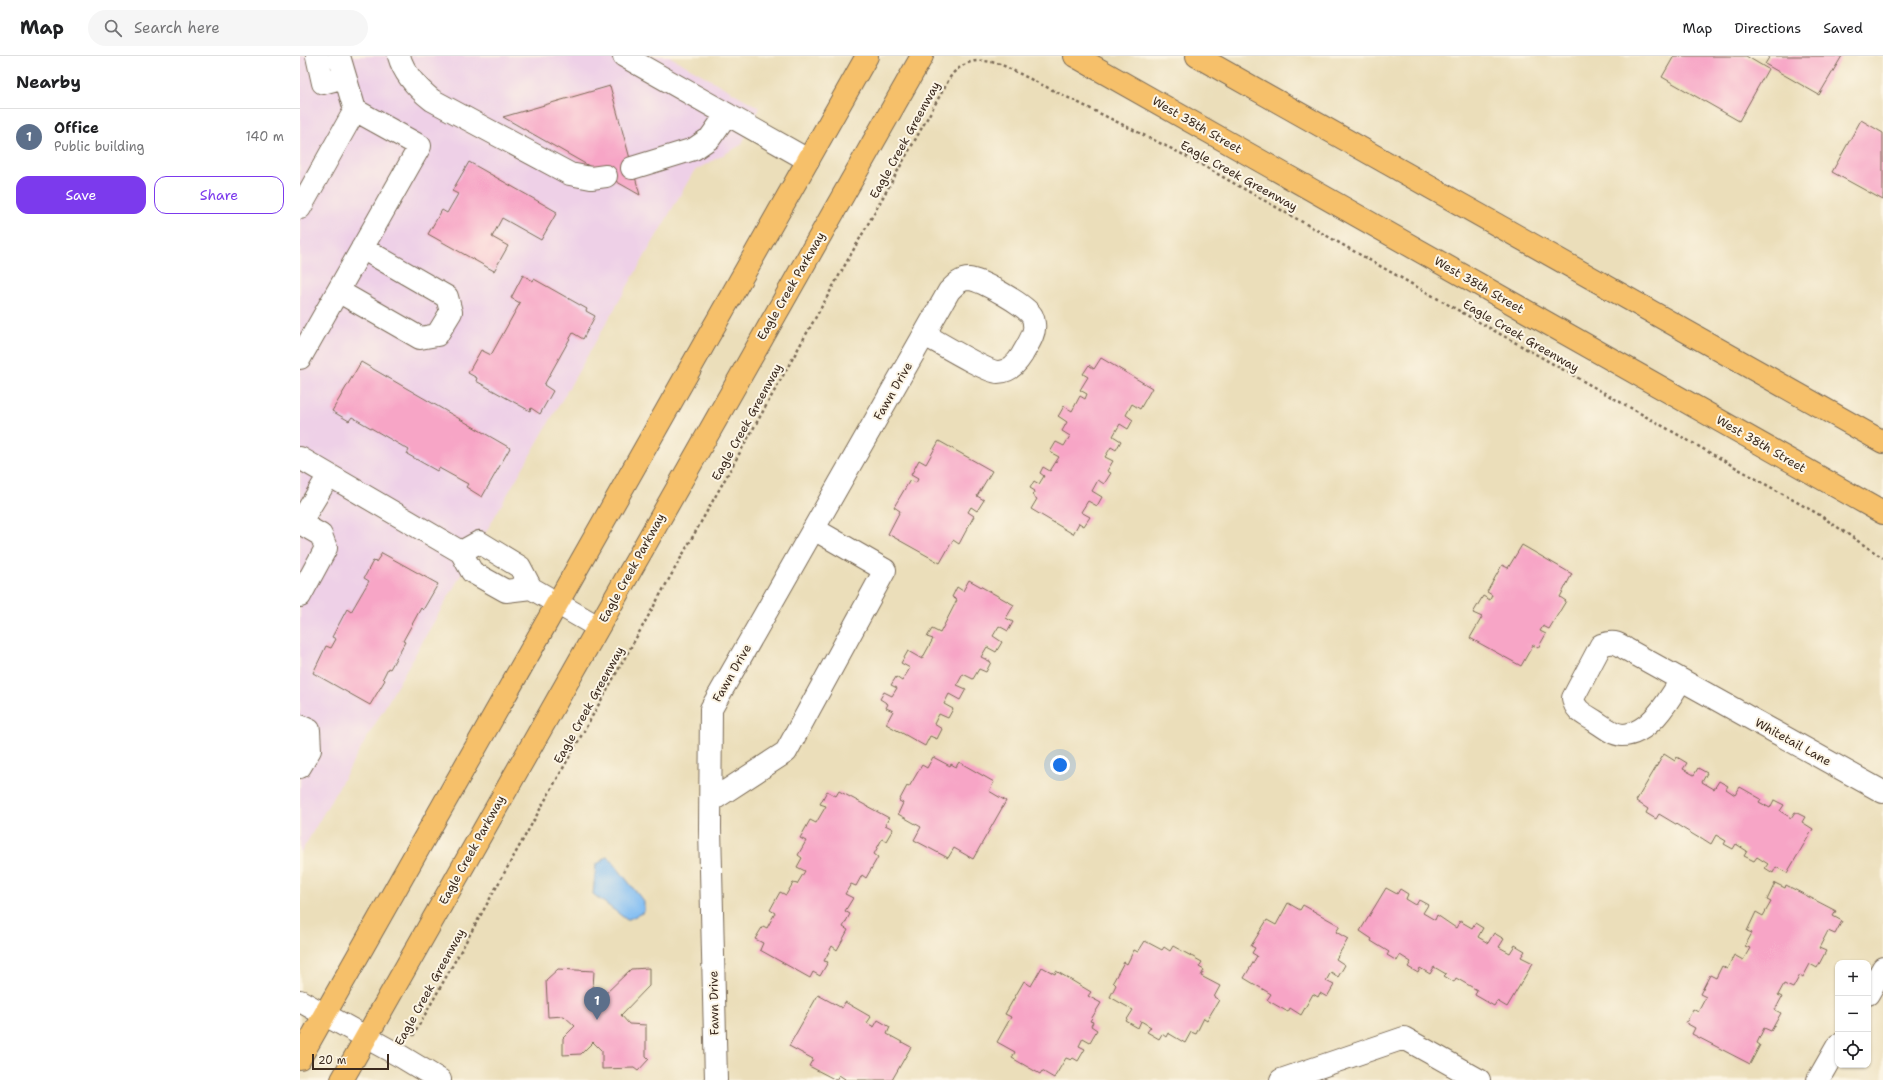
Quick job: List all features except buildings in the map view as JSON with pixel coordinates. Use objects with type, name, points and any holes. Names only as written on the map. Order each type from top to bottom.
[{"type":"main road","points":[[300,1058],[867,56]]},
{"type":"main road","name":"Eagle Creek Parkway","points":[[342,1080],[922,56]]},
{"type":"main road","name":"West 38th Street","points":[[1075,56],[1883,513]]},
{"type":"main road","points":[[1197,56],[1883,442]]},
{"type":"street","points":[[317,56],[323,83],[345,77]]},
{"type":"street","points":[[300,358],[420,146],[355,110],[339,56]]},
{"type":"street","points":[[399,56],[405,72],[413,83],[432,100],[570,174],[591,178],[606,176]]},
{"type":"street","points":[[624,56],[808,160]]},
{"type":"street","points":[[300,208],[355,110]]},
{"type":"street","points":[[632,168],[694,149],[710,138],[727,114]]},
{"type":"street","points":[[338,291],[420,338],[437,335],[451,312],[447,297],[362,248]]},
{"type":"street","name":"Fawn Drive","points":[[716,1080],[711,801],[712,709],[949,291],[958,282],[969,279],[982,283],[1023,306],[1032,315],[1035,326],[1031,338],[1018,360],[1009,369],[998,372],[987,369],[925,335]]},
{"type":"street","points":[[300,458],[461,552],[472,572],[506,591],[531,588]]},
{"type":"street","points":[[300,596],[326,548],[321,535],[300,523],[329,475]]},
{"type":"street","points":[[711,801],[786,752],[885,570],[814,528]]},
{"type":"street","points":[[461,552],[479,542],[520,567],[531,588],[598,627]]},
{"type":"street","points":[[1609,642],[1618,643],[1681,680],[1662,711],[1639,730],[1623,735],[1614,733],[1580,712],[1574,706],[1573,698],[1601,645],[1609,642]]},
{"type":"street","name":"Whitetail Lane","points":[[1681,680],[1883,792]]},
{"type":"street","points":[[300,726],[308,730],[310,750],[300,767]]},
{"type":"street","points":[[1871,989],[1883,968]]},
{"type":"street","points":[[300,1001],[402,1057],[440,1080]]},
{"type":"street","points":[[1281,1080],[1404,1038],[1479,1080]]},
{"type":"street","points":[[1818,1080],[1835,1050]]},
{"type":"path","name":"Eagle Creek Greenway","points":[[402,1057],[952,74],[960,66],[970,61],[983,60],[1000,64],[1184,156],[1818,514],[1883,558]]},
{"type":"shaded area","points":[[300,56],[669,56],[760,108],[741,145],[694,171],[300,854]]},
{"type":"water","points":[[608,856],[644,902],[644,912],[627,920],[593,894],[596,865]]},
{"type":"place","name":"Office","points":[[597,1020]]}]
